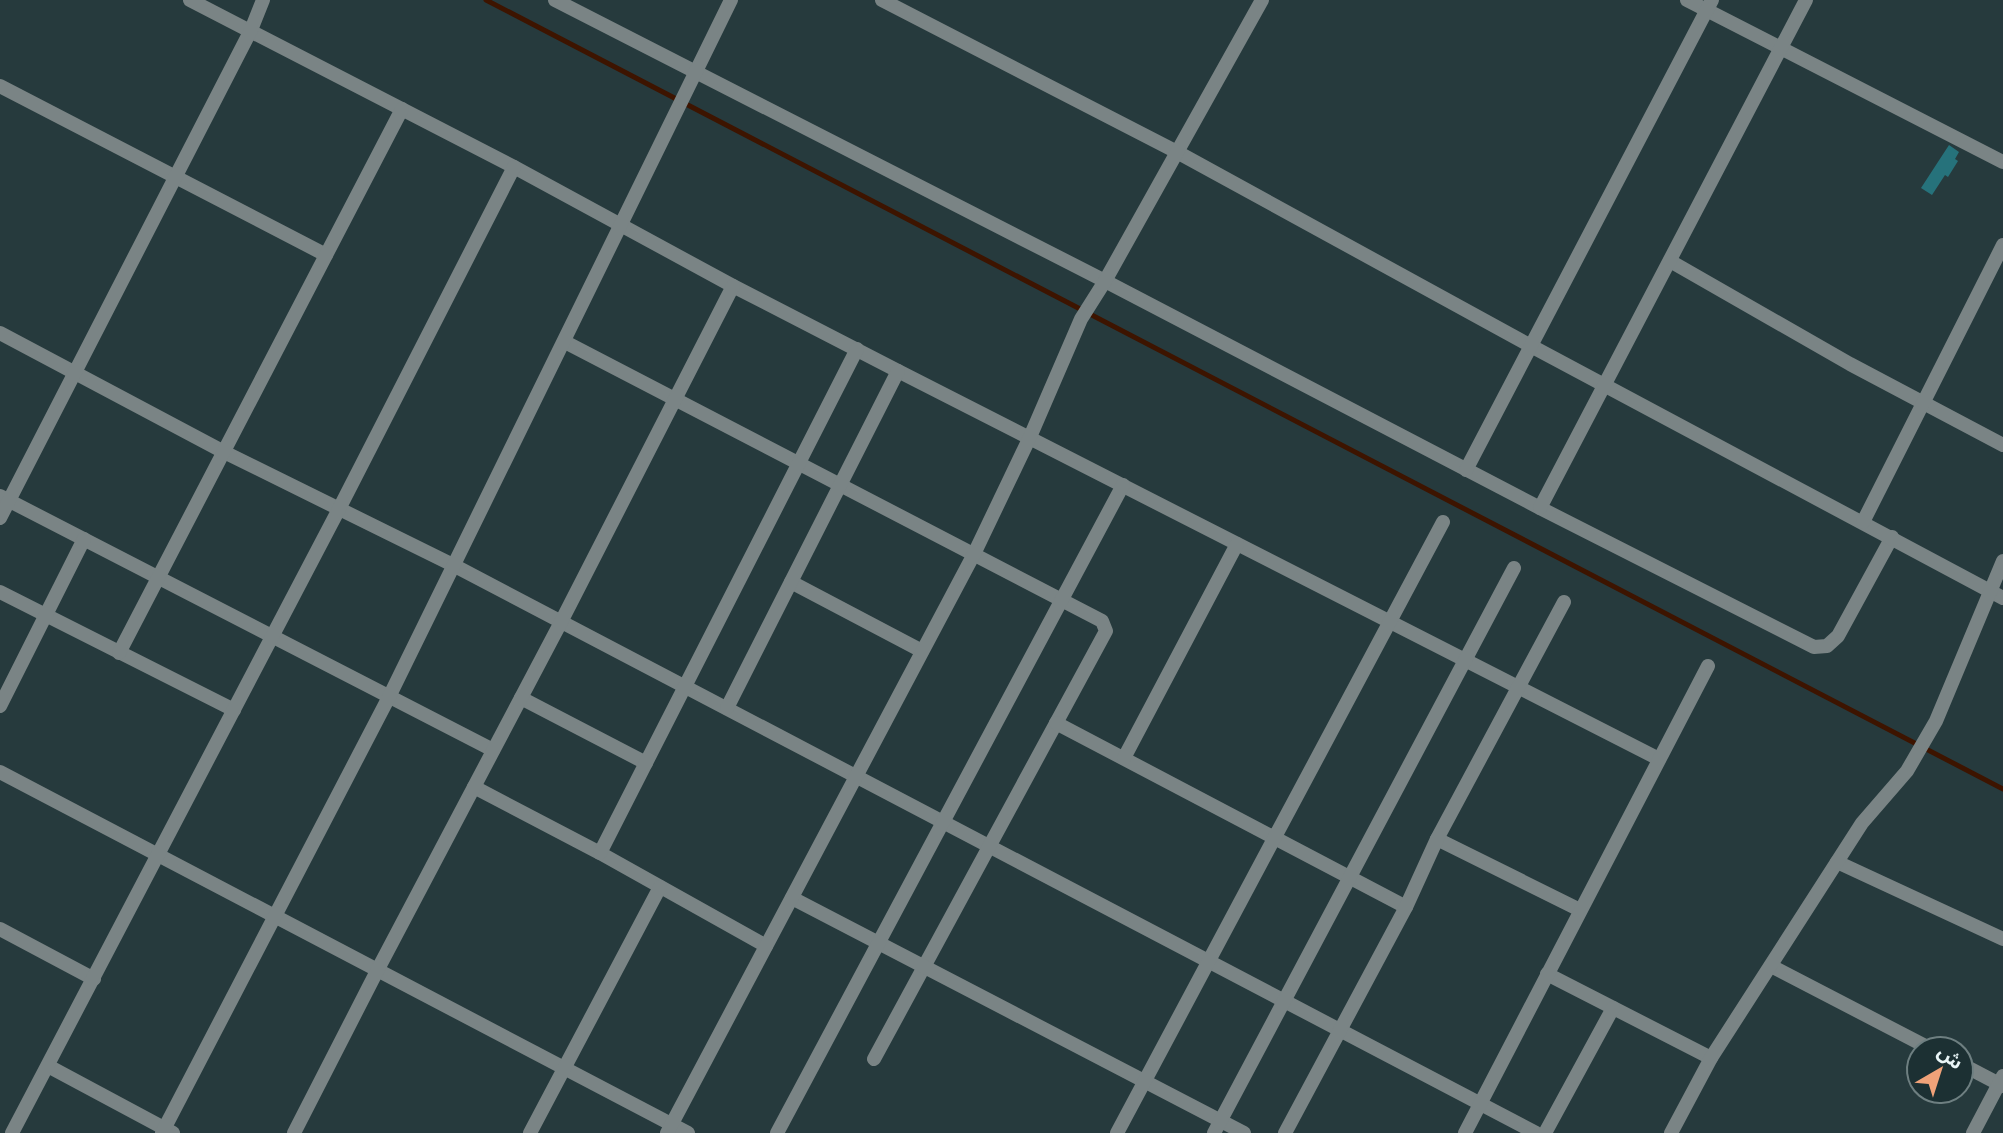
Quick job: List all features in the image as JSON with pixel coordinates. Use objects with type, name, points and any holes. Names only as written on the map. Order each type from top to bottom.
[{"type":"street","points":[[190,0],[514,167],[733,286],[1659,759]]},
{"type":"street","points":[[0,518],[5,498],[75,373],[251,30],[263,0]]},
{"type":"street","points":[[555,0],[1814,647],[1827,646],[1838,636],[1892,537]]},
{"type":"street","points":[[48,1066],[166,1132],[390,695],[731,0]]},
{"type":"street","points":[[882,0],[1177,152],[1531,346],[2003,598]]},
{"type":"street","points":[[670,1129],[974,554],[1030,437],[1075,331],[1262,0]]},
{"type":"street","points":[[1688,0],[1709,5],[1781,49],[2003,162]]},
{"type":"street","points":[[1540,508],[1806,0]]},
{"type":"street","points":[[1466,470],[1709,5]]},
{"type":"street","points":[[0,86],[326,255]]},
{"type":"street","points":[[119,653],[402,109]]},
{"type":"street","points":[[12,1133],[274,635],[514,167]]},
{"type":"street","points":[[1863,522],[2003,245]]},
{"type":"street","points":[[1670,261],[1923,404],[2003,446]]},
{"type":"street","points":[[294,1133],[733,286]]},
{"type":"street","points":[[0,333],[224,452],[454,566],[727,708],[1536,1133]]},
{"type":"street","points":[[565,342],[1102,621],[1106,631],[874,1059]]},
{"type":"street","points":[[600,853],[857,349]]},
{"type":"street","points":[[727,708],[898,371]]},
{"type":"street","points":[[777,1133],[1123,485]]},
{"type":"street","points":[[5,498],[493,750]]},
{"type":"street","points":[[1117,1133],[1443,522]]},
{"type":"street","points":[[0,706],[84,539]]},
{"type":"street","points":[[1125,758],[1237,544]]},
{"type":"street","points":[[1671,1133],[1711,1058],[1862,823],[1907,771],[1936,721],[2003,561]]},
{"type":"street","points":[[1217,1127],[1514,568]]},
{"type":"street","points":[[791,582],[922,651]]},
{"type":"street","points":[[0,592],[234,710]]},
{"type":"street","points":[[1285,1133],[1406,907],[1437,839],[1564,602]]},
{"type":"street","points":[[1465,1133],[1708,666]]},
{"type":"street","points":[[521,698],[646,763]]},
{"type":"street","points":[[1056,723],[1406,907]]},
{"type":"street","points":[[0,772],[565,1067],[670,1129],[688,1133]]},
{"type":"street","points":[[474,788],[600,853],[766,946]]},
{"type":"street","points":[[1437,839],[1580,910]]},
{"type":"street","points":[[1837,862],[2003,939]]},
{"type":"street","points":[[530,1133],[660,887]]},
{"type":"street","points":[[792,898],[1144,1082],[1217,1127],[1244,1133]]},
{"type":"street","points":[[0,929],[94,979]]},
{"type":"street","points":[[1771,966],[1905,1036]]},
{"type":"street","points":[[1547,974],[1711,1058]]},
{"type":"street","points":[[1545,1133],[1613,1008]]},
{"type":"street","points":[[1973,1133],[2002,1082],[1975,1070]]},
{"type":"building","points":[[1949,145],[1959,152],[1955,159],[1958,161],[1932,195],[1921,188]]},
{"type":"waterway","points":[[486,0],[2003,789]]}]
